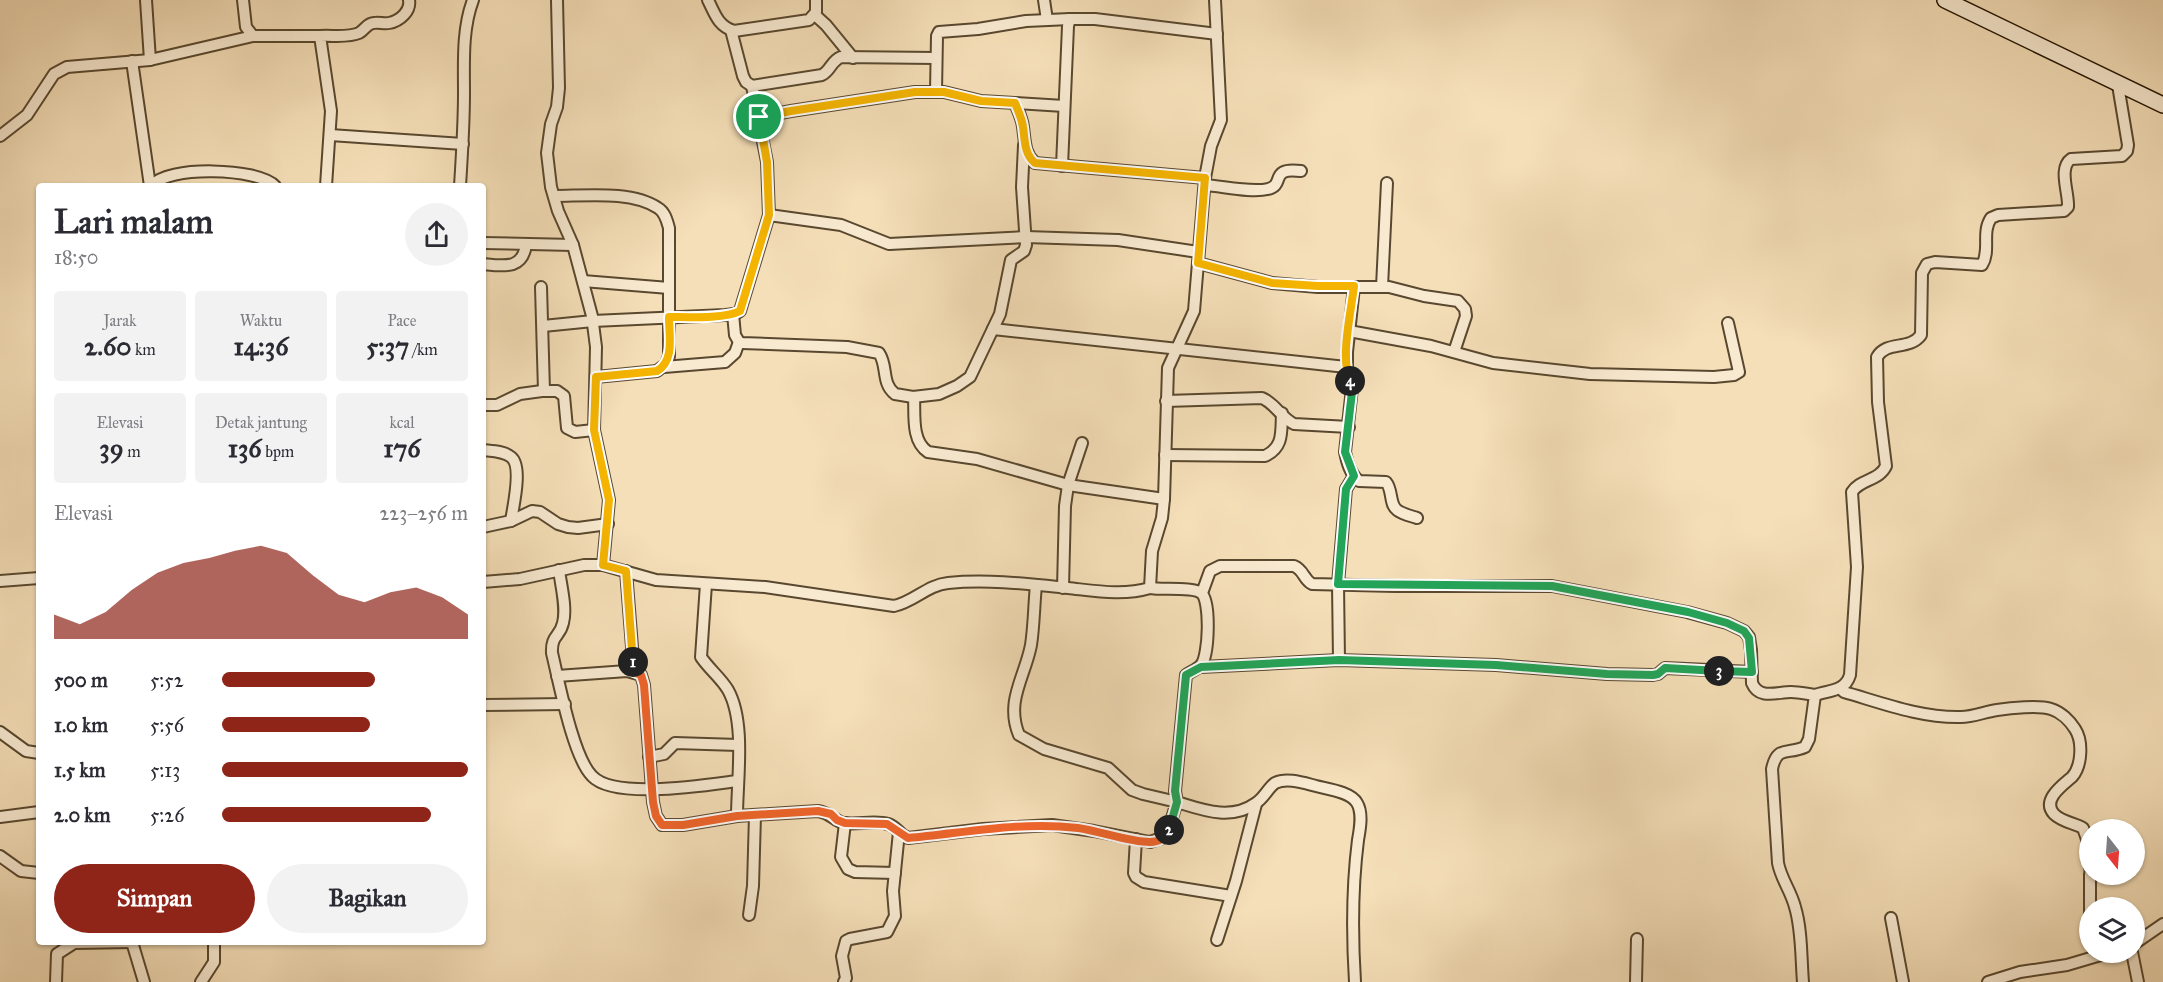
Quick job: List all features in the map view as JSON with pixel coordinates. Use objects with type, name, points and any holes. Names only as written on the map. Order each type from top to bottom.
[{"type":"main road","points":[[1945,0],[2163,105]]},
{"type":"street","points":[[146,0],[150,60]]},
{"type":"street","points":[[243,0],[246,27],[253,36]]},
{"type":"street","points":[[0,135],[27,115],[59,71],[67,67],[150,60],[253,36],[352,35],[374,22],[390,23],[408,11],[409,0]]},
{"type":"street","points":[[460,183],[465,48],[473,0]]},
{"type":"street","points":[[556,0],[559,88],[547,153],[554,196],[573,245],[593,321],[597,347],[594,430],[609,500],[603,565]]},
{"type":"street","points":[[708,0],[719,22],[724,28],[731,30],[806,21],[815,15]]},
{"type":"street","points":[[815,15],[816,0]]},
{"type":"street","points":[[1044,0],[1047,20]]},
{"type":"street","points":[[1150,588],[1152,551],[1162,518],[1164,499],[1168,368],[1194,310],[1205,182],[1211,146],[1221,120],[1215,0]]},
{"type":"street","points":[[815,15],[853,58]]},
{"type":"street","points":[[1062,166],[1070,19]]},
{"type":"street","points":[[936,91],[937,36],[943,30],[978,29],[1026,21],[1095,19],[1217,34]]},
{"type":"street","points":[[731,30],[743,76],[752,86],[822,75],[841,57],[936,58]]},
{"type":"street","points":[[320,36],[331,111],[326,183]]},
{"type":"street","points":[[132,61],[151,183]]},
{"type":"street","points":[[1202,593],[1210,571],[1220,566],[1294,566],[1299,568],[1308,582],[1312,584],[1552,586],[1688,612],[1727,623],[1744,631],[1749,638],[1755,689],[1764,694],[1792,692],[1815,695],[1840,688],[1848,681],[1850,675],[1857,567],[1852,492],[1855,486],[1883,472],[1886,465],[1878,402],[1877,357],[1881,350],[1912,344],[1921,335],[1922,273],[1927,264],[1935,262],[1982,265],[1986,258],[1986,230],[1991,218],[1998,215],[2064,211],[2069,201],[2064,168],[2066,162],[2071,159],[2122,156],[2127,151],[2128,145],[2118,85]]},
{"type":"street","points":[[543,326],[593,321],[733,314],[740,311],[769,215],[767,162],[752,86]]},
{"type":"street","points":[[759,117],[915,92],[936,91],[981,101],[1064,106]]},
{"type":"street","points":[[739,342],[847,347],[876,352],[882,358],[886,384],[889,389],[895,394],[914,397],[939,394],[957,386],[969,377],[1000,314],[1008,281],[1009,264],[1025,249],[1022,187],[1023,125],[1015,103]]},
{"type":"street","points":[[330,135],[463,144]]},
{"type":"street","points":[[1024,145],[1030,159],[1035,163],[1260,190],[1271,189],[1276,184],[1280,172],[1301,171]]},
{"type":"street","points":[[154,183],[163,177],[189,172],[251,174],[267,179],[272,183]]},
{"type":"street","points":[[1382,287],[1387,183]]},
{"type":"street","points":[[554,196],[615,196],[634,199],[657,207],[664,213],[669,228],[669,356],[664,367]]},
{"type":"street","points":[[769,215],[841,225],[890,244],[1026,237],[1118,240],[1198,257],[1272,283],[1382,287],[1458,301],[1463,305],[1466,316],[1454,352]]},
{"type":"street","points":[[486,243],[573,245]]},
{"type":"street","points":[[486,264],[502,266],[516,263],[525,254],[526,244]]},
{"type":"street","points":[[583,281],[669,288]]},
{"type":"street","points":[[1354,286],[1346,367],[1352,388],[1345,452],[1354,476],[1359,481],[1386,482],[1391,489],[1392,501],[1398,511],[1417,518]]},
{"type":"street","points":[[541,287],[544,391]]},
{"type":"street","points":[[596,377],[657,371],[664,367],[724,362],[735,353],[739,342],[735,335],[733,314]]},
{"type":"street","points":[[1349,331],[1431,346],[1493,363],[1590,374],[1691,377],[1734,375],[1739,372],[1728,323]]},
{"type":"street","points":[[993,329],[1346,367]]},
{"type":"street","points":[[486,405],[496,405],[520,394],[557,391],[564,396],[565,423],[570,431],[594,430]]},
{"type":"street","points":[[914,397],[915,429],[922,448],[928,452],[977,459],[1068,485],[1164,499]]},
{"type":"street","points":[[1166,401],[1262,398],[1268,400],[1294,424],[1349,428]]},
{"type":"street","points":[[1165,455],[1265,456],[1274,452],[1278,445],[1282,413]]},
{"type":"street","points":[[1063,588],[1065,506],[1068,485],[1082,443]]},
{"type":"street","points":[[486,450],[502,453],[511,457],[516,463],[517,475],[511,521]]},
{"type":"street","points":[[1339,660],[1338,584],[1346,489],[1354,476]]},
{"type":"street","points":[[486,526],[511,521],[532,511],[537,511],[558,524],[568,527],[608,524]]},
{"type":"street","points":[[486,582],[520,579],[584,565],[603,565],[656,580],[801,592],[894,606],[914,600],[930,588],[947,583],[1036,585],[1124,594],[1150,588],[1195,590],[1202,593],[1207,600],[1208,633],[1201,667]]},
{"type":"street","points":[[559,570],[564,617],[563,627],[551,643],[552,654],[581,759],[592,777],[605,785],[652,789],[737,781]]},
{"type":"street","points":[[626,571],[634,672]]},
{"type":"street","points":[[0,581],[36,578]]},
{"type":"street","points":[[706,584],[701,657],[728,690],[736,715],[737,816]]},
{"type":"street","points":[[1036,585],[1031,644],[1015,699],[1016,727],[1021,737],[1044,749],[1108,768],[1132,790],[1143,794],[1224,814],[1256,804]]},
{"type":"street","points":[[557,676],[627,671],[638,673],[643,679],[652,789],[656,816],[662,825],[683,825],[737,816],[818,811],[831,814],[837,820],[845,823],[887,824],[908,838],[983,829],[1052,825],[1150,842],[1167,834],[1177,802],[1175,791],[1186,675],[1201,667],[1339,660],[1496,665],[1625,675],[1658,674],[1665,668],[1752,672]]},
{"type":"street","points":[[1840,688],[1844,692],[1899,708],[1942,716],[1962,717],[1996,710],[2042,707],[2060,713],[2074,727],[2080,742],[2075,771],[2053,795],[2051,808],[2055,814],[2079,826]]},
{"type":"street","points":[[1803,982],[1796,910],[1789,889],[1780,877],[1772,769],[1774,757],[1779,753],[1797,751],[1805,747],[1809,739],[1815,695]]},
{"type":"street","points":[[486,705],[565,704]]},
{"type":"street","points":[[0,732],[26,751],[36,753]]},
{"type":"street","points":[[650,757],[664,754],[675,743],[738,745]]},
{"type":"street","points":[[1217,940],[1256,804],[1275,784],[1287,780],[1347,795],[1356,801],[1359,807],[1360,825],[1354,869],[1352,921],[1355,982]]},
{"type":"street","points":[[0,817],[36,812]]},
{"type":"street","points":[[749,915],[753,886],[755,815]]},
{"type":"street","points":[[845,823],[842,857],[848,869],[855,872],[895,873]]},
{"type":"street","points":[[844,982],[846,978],[842,956],[846,941],[887,932],[895,916],[893,891],[900,832]]},
{"type":"street","points":[[1136,839],[1134,873],[1144,882],[1231,896]]},
{"type":"street","points":[[0,856],[21,871],[36,873]]},
{"type":"street","points":[[1891,918],[1903,982]]},
{"type":"street","points":[[2145,936],[2163,924]]},
{"type":"street","points":[[1636,982],[1637,939]]},
{"type":"street","points":[[56,982],[57,954],[70,945]]},
{"type":"street","points":[[133,945],[144,982]]},
{"type":"street","points":[[201,982],[214,962],[214,945]]},
{"type":"street","points":[[1988,982],[2020,972],[2067,965],[2079,960]]},
{"type":"street","points":[[2134,963],[2138,982]]},
{"type":"route","points":[[915,92],[944,92],[981,101],[1015,103],[1023,125],[1024,145],[1030,159],[1035,163],[1205,178],[1198,263],[1272,283],[1354,286],[1346,367],[1352,392],[1345,452],[1354,476],[1346,489],[1338,584],[1552,586],[1688,612],[1727,623],[1744,631],[1749,638],[1752,672],[1665,668],[1658,674],[1607,674],[1496,665],[1339,660],[1201,667],[1186,675],[1175,791],[1177,802],[1167,834],[1158,841],[1150,842],[1052,825],[983,829],[908,838],[887,824],[845,823],[837,820],[831,814],[818,811],[737,816],[683,825],[662,825],[656,816],[653,802],[643,679],[641,675],[634,672],[626,571],[603,565],[609,500],[604,468],[594,430],[596,377],[657,371],[662,368],[669,356],[669,317],[724,315],[740,311],[769,215],[767,162],[759,117],[915,92]]}]
